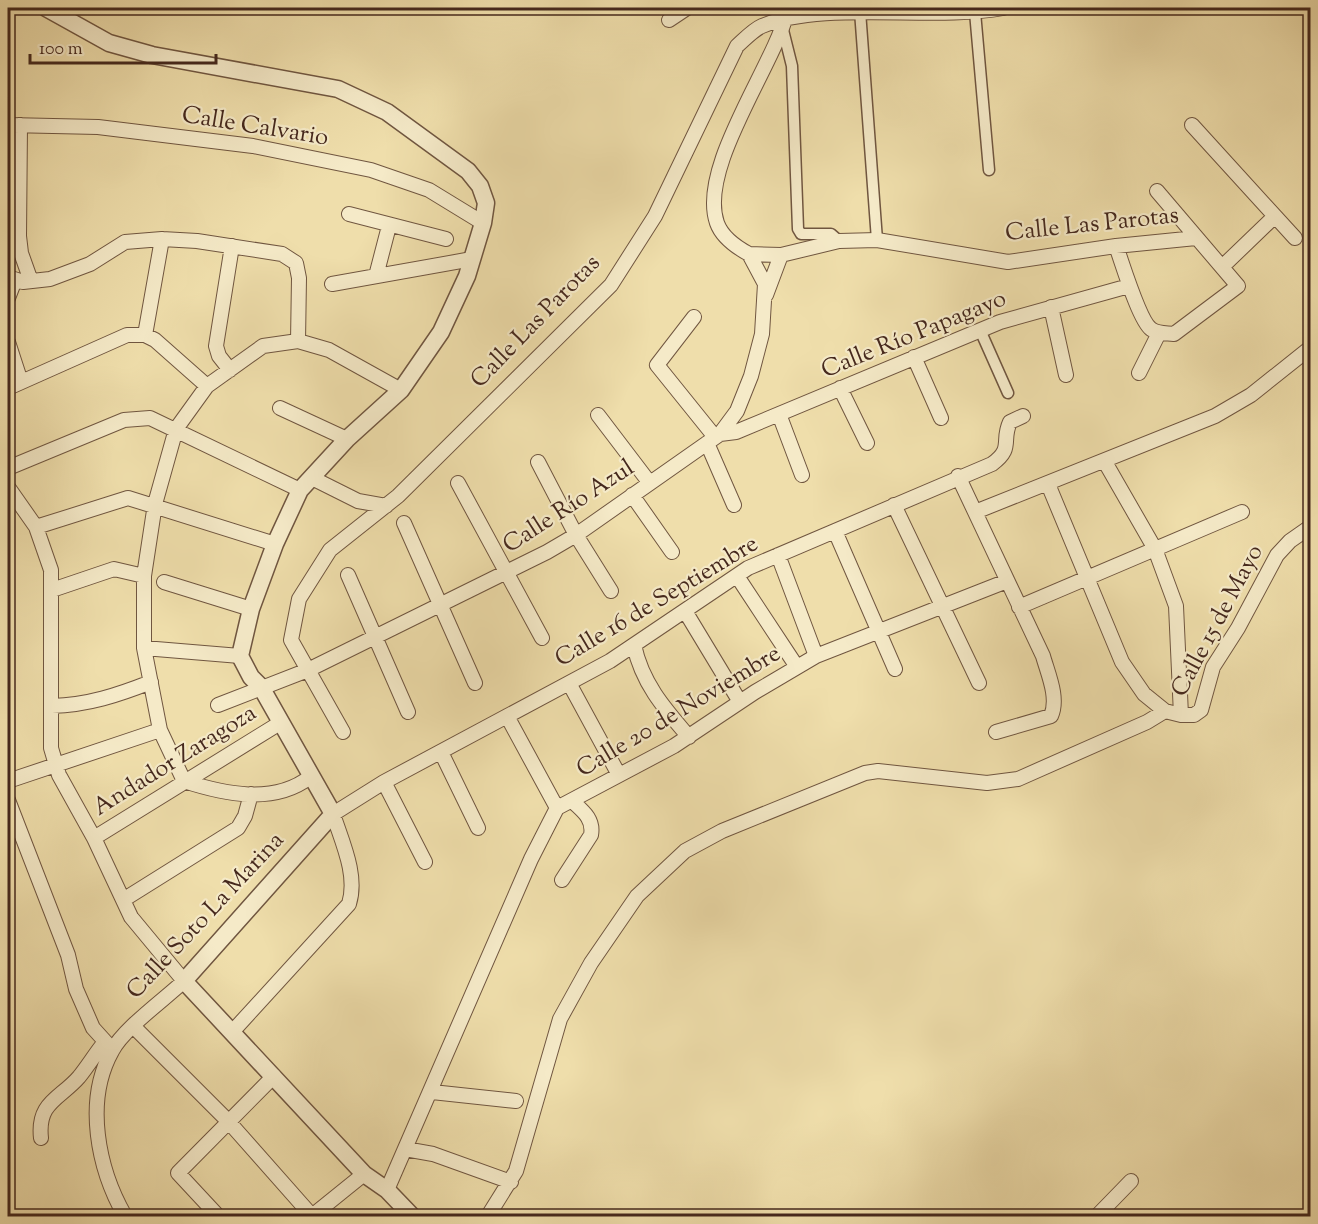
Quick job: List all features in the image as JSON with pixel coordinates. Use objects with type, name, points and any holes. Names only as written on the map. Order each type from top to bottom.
[{"type":"street","points":[[46,8],[68,14],[109,43],[152,55],[338,89],[387,112],[468,171],[480,186],[486,203],[483,223],[472,259],[441,332],[401,390],[347,439],[306,484],[275,544],[251,609],[240,656],[251,676],[261,687],[333,814],[352,876],[353,890],[349,904],[233,1031]]},
{"type":"street","points":[[669,21],[687,8]]},
{"type":"street","name":"Calle Las Parotas","points":[[343,732],[291,639],[299,599],[330,550],[386,506],[610,285],[655,216],[737,46],[761,26],[785,17],[860,9],[975,12],[1003,8]]},
{"type":"street","points":[[860,9],[877,240]]},
{"type":"street","points":[[975,12],[989,170]]},
{"type":"street","points":[[785,17],[792,66],[798,229],[801,234],[831,234],[839,241]]},
{"type":"street","name":"Calle Río Azul","points":[[218,705],[308,670],[507,574],[576,535],[714,438],[737,411],[751,376],[762,334],[765,284],[748,255],[732,244],[717,224],[712,196],[725,152],[785,17]]},
{"type":"street","points":[[14,125],[19,236],[21,253],[32,281]]},
{"type":"street","name":"Calle Calvario","points":[[14,125],[98,127],[253,146],[371,170],[429,190],[483,223]]},
{"type":"street","points":[[1192,125],[1294,237]]},
{"type":"street","points":[[1116,246],[1130,286],[1149,328],[1159,333],[1174,334],[1238,286],[1157,191]]},
{"type":"street","points":[[349,214],[446,239]]},
{"type":"street","points":[[1222,267],[1275,216]]},
{"type":"street","points":[[376,276],[389,226]]},
{"type":"street","name":"Calle Las Parotas","points":[[748,255],[781,255],[839,241],[877,240],[1008,262],[1116,246],[1196,238]]},
{"type":"street","points":[[145,335],[162,239]]},
{"type":"street","points":[[8,298],[11,278],[32,281],[50,279],[90,264],[124,242],[162,239],[232,246],[282,254],[296,263],[299,278],[298,341]]},
{"type":"street","points":[[230,370],[219,356],[216,346],[232,246]]},
{"type":"street","points":[[766,296],[781,255]]},
{"type":"street","points":[[332,284],[472,259]]},
{"type":"street","name":"Calle Río Papagayo","points":[[714,438],[736,432],[980,330],[1051,307],[1130,286]]},
{"type":"street","points":[[1051,307],[1066,375]]},
{"type":"street","points":[[694,317],[657,365],[714,438],[734,505]]},
{"type":"street","points":[[980,330],[1008,393]]},
{"type":"street","points":[[1139,373],[1159,333]]},
{"type":"street","points":[[8,388],[128,335],[145,335],[155,340],[207,386]]},
{"type":"street","points":[[310,777],[295,788],[250,794],[210,790],[184,781],[160,730],[144,648],[144,576],[155,504],[176,429],[207,386],[263,346],[298,341],[329,350],[401,390]]},
{"type":"street","points":[[8,342],[21,382]]},
{"type":"street","points":[[975,512],[1105,462],[1215,416],[1251,395],[1311,348]]},
{"type":"street","points":[[914,357],[941,418]]},
{"type":"street","points":[[840,388],[867,443]]},
{"type":"street","points":[[280,408],[347,439]]},
{"type":"street","points":[[779,414],[802,475]]},
{"type":"street","points":[[598,415],[649,482]]},
{"type":"street","name":"Calle 16 de Septiembre","points":[[333,814],[384,782],[507,717],[634,645],[737,576],[778,555],[958,476],[992,464],[1003,456],[1007,449],[1010,422],[1023,416]]},
{"type":"street","points":[[8,468],[124,420],[150,418],[306,484],[358,501],[386,506]]},
{"type":"street","points":[[538,462],[576,535],[611,591]]},
{"type":"street","points":[[1105,462],[1155,549],[1176,606],[1181,715]]},
{"type":"street","points":[[958,476],[1042,656],[1051,683],[1054,709],[1051,716],[996,732]]},
{"type":"street","points":[[458,483],[542,638]]},
{"type":"street","name":"Calle 15 de Mayo","points":[[1048,484],[1122,662],[1143,694],[1165,711],[1181,715],[1194,715],[1201,710],[1213,667],[1238,628],[1277,555],[1290,541],[1311,527]]},
{"type":"street","points":[[8,487],[36,527],[51,570],[51,748],[54,764],[94,838],[132,917],[184,981],[364,1174],[387,1190],[412,1216]]},
{"type":"street","points":[[632,495],[672,552]]},
{"type":"street","points":[[36,527],[116,500],[136,498],[275,544]]},
{"type":"street","points":[[894,505],[979,683]]},
{"type":"street","points":[[1019,607],[1242,512]]},
{"type":"street","points":[[404,523],[475,683]]},
{"type":"street","points":[[835,531],[895,669]]},
{"type":"street","points":[[778,555],[816,656]]},
{"type":"street","points":[[52,590],[114,569],[144,576]]},
{"type":"street","points":[[348,575],[408,712]]},
{"type":"street","points":[[737,576],[797,667]]},
{"type":"street","name":"Calle 20 de Noviembre","points":[[557,808],[688,736],[816,656],[1007,581]]},
{"type":"street","points":[[164,582],[251,609]]},
{"type":"street","points":[[685,611],[740,702]]},
{"type":"street","points":[[634,645],[644,678],[659,702],[688,736]]},
{"type":"street","points":[[144,648],[240,656]]},
{"type":"street","points":[[52,706],[105,700],[151,682]]},
{"type":"street","points":[[569,683],[619,775]]},
{"type":"street","points":[[488,1216],[516,1171],[560,1019],[591,963],[637,896],[685,851],[722,831],[865,773],[878,771],[987,783],[1003,782],[1029,774],[1147,722],[1165,711]]},
{"type":"street","points":[[387,1190],[432,1092],[531,859],[557,808],[507,717]]},
{"type":"street","name":"Andador Zaragoza","points":[[94,838],[280,723]]},
{"type":"street","points":[[8,781],[160,730]]},
{"type":"street","points":[[441,752],[478,828]]},
{"type":"street","points":[[384,782],[425,862]]},
{"type":"street","points":[[123,900],[238,828],[245,816],[250,794]]},
{"type":"street","points":[[8,800],[68,955],[75,989],[93,1028],[108,1046]]},
{"type":"street","points":[[562,880],[591,835],[593,826],[589,818],[572,801]]},
{"type":"street","name":"Calle Soto La Marina","points":[[108,1046],[134,1027],[184,981],[333,814]]},
{"type":"street","points":[[134,1027],[228,1121],[312,1216],[364,1174]]},
{"type":"street","points":[[41,1138],[40,1124],[56,1095],[78,1078],[108,1046]]},
{"type":"street","points":[[108,1046],[97,1086],[96,1117],[111,1190],[125,1216]]},
{"type":"street","points":[[218,1216],[178,1173],[274,1076]]},
{"type":"street","points":[[432,1092],[516,1101]]},
{"type":"street","points":[[405,1149],[433,1154],[511,1182]]},
{"type":"street","points":[[1097,1216],[1131,1181]]}]
